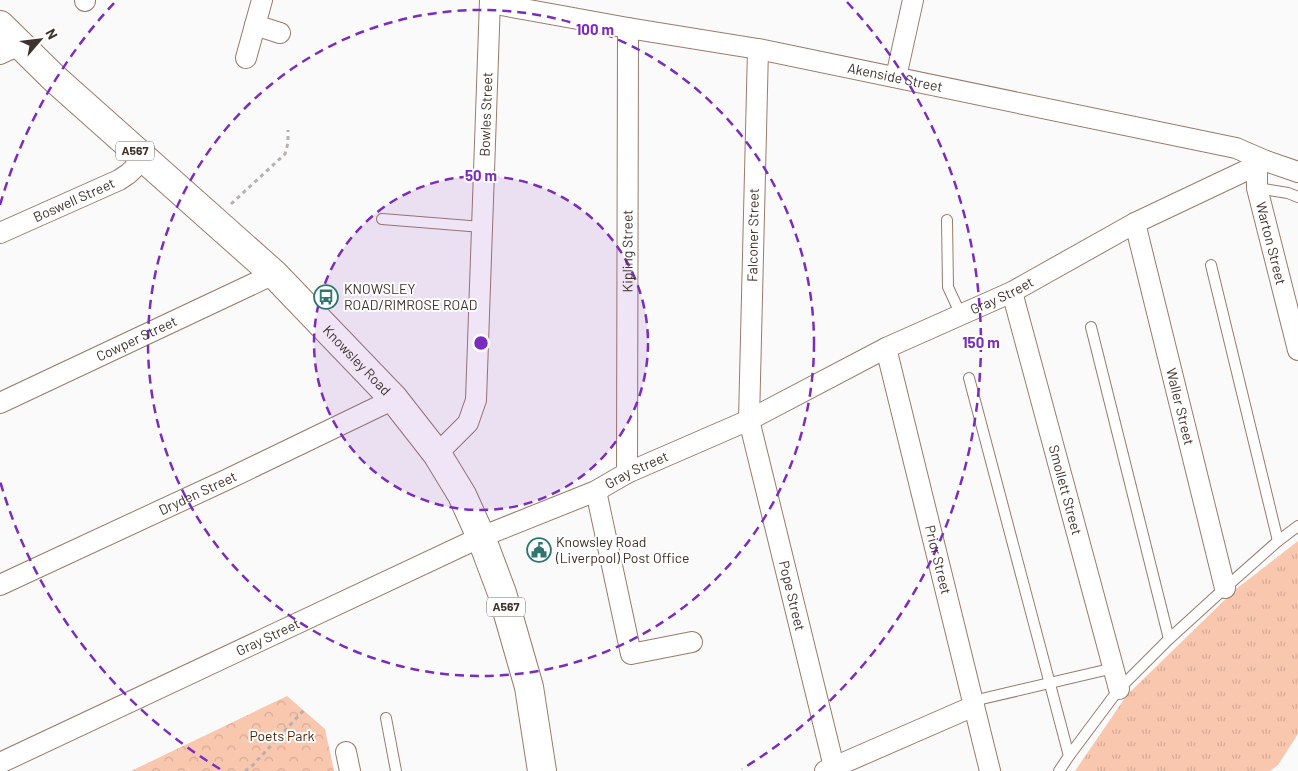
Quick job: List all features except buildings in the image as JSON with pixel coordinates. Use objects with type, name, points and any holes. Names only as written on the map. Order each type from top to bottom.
[{"type":"main road","name":"Knowsley Road","points":[[0,25],[10,49],[55,80],[274,274],[394,399],[437,454],[462,495],[481,537],[502,593],[530,688],[542,771]]},
{"type":"street","points":[[246,58],[262,0]]},
{"type":"street","points":[[896,78],[913,0]]},
{"type":"street","name":"Akenside Street","points":[[490,1],[628,28],[758,49],[1236,148],[1261,163],[1298,172]]},
{"type":"street","name":"Bowles Street","points":[[437,454],[468,423],[476,400],[490,1]]},
{"type":"street","points":[[255,25],[280,33]]},
{"type":"street","name":"Kipling Street","points":[[627,473],[628,28]]},
{"type":"street","name":"Falconer Street","points":[[749,420],[758,49]]},
{"type":"street","name":"Boswell Street","points":[[0,233],[119,180],[144,159]]},
{"type":"street","name":"Gray Street","points":[[0,764],[481,537],[596,491],[627,473],[749,420],[886,348],[1012,292],[1135,223],[1261,163]]},
{"type":"street","name":"Warton Street","points":[[1261,163],[1257,188],[1298,350]]},
{"type":"street","name":"Waller Street","points":[[1135,223],[1225,588]]},
{"type":"street","name":"Cowper Street","points":[[0,403],[274,274]]},
{"type":"street","name":"Smollett Street","points":[[1012,292],[1119,689]]},
{"type":"street","name":"Prior Street","points":[[886,348],[988,770]]},
{"type":"street","name":"Dryden Street","points":[[0,585],[226,480],[394,399]]},
{"type":"street","name":"Pope Street","points":[[749,420],[832,770]]},
{"type":"street","points":[[596,491],[631,654],[692,642]]},
{"type":"street","points":[[832,770],[973,703]]},
{"type":"lane","points":[[1257,188],[1288,193],[1298,197]]},
{"type":"lane","points":[[382,219],[482,227]]},
{"type":"lane","points":[[947,220],[948,287],[961,315]]},
{"type":"lane","points":[[1210,265],[1278,541]]},
{"type":"lane","points":[[1090,327],[1169,639]]},
{"type":"lane","points":[[969,378],[1069,756]]},
{"type":"lane","points":[[1059,771],[1119,689],[1169,639],[1225,588],[1278,541],[1298,526]]},
{"type":"lane","points":[[973,703],[1114,668]]},
{"type":"lane","points":[[386,718],[396,771]]},
{"type":"path","points":[[213,220],[285,154],[288,143],[288,130]]},
{"type":"path","points":[[245,771],[253,765],[304,710]]},
{"type":"green space","points":[[1298,541],[1298,734],[1278,765],[1270,771],[1075,771],[1127,695],[1236,589]]},
{"type":"green space","name":"Poets Park","points":[[287,696],[325,729],[334,771],[131,771]]},
{"type":"place","name":"KNOWSLEY ROAD/RIMROSE ROAD","points":[[326,297]]},
{"type":"place","name":"Knowsley Road (Liverpool) Post Office","points":[[539,550]]}]
